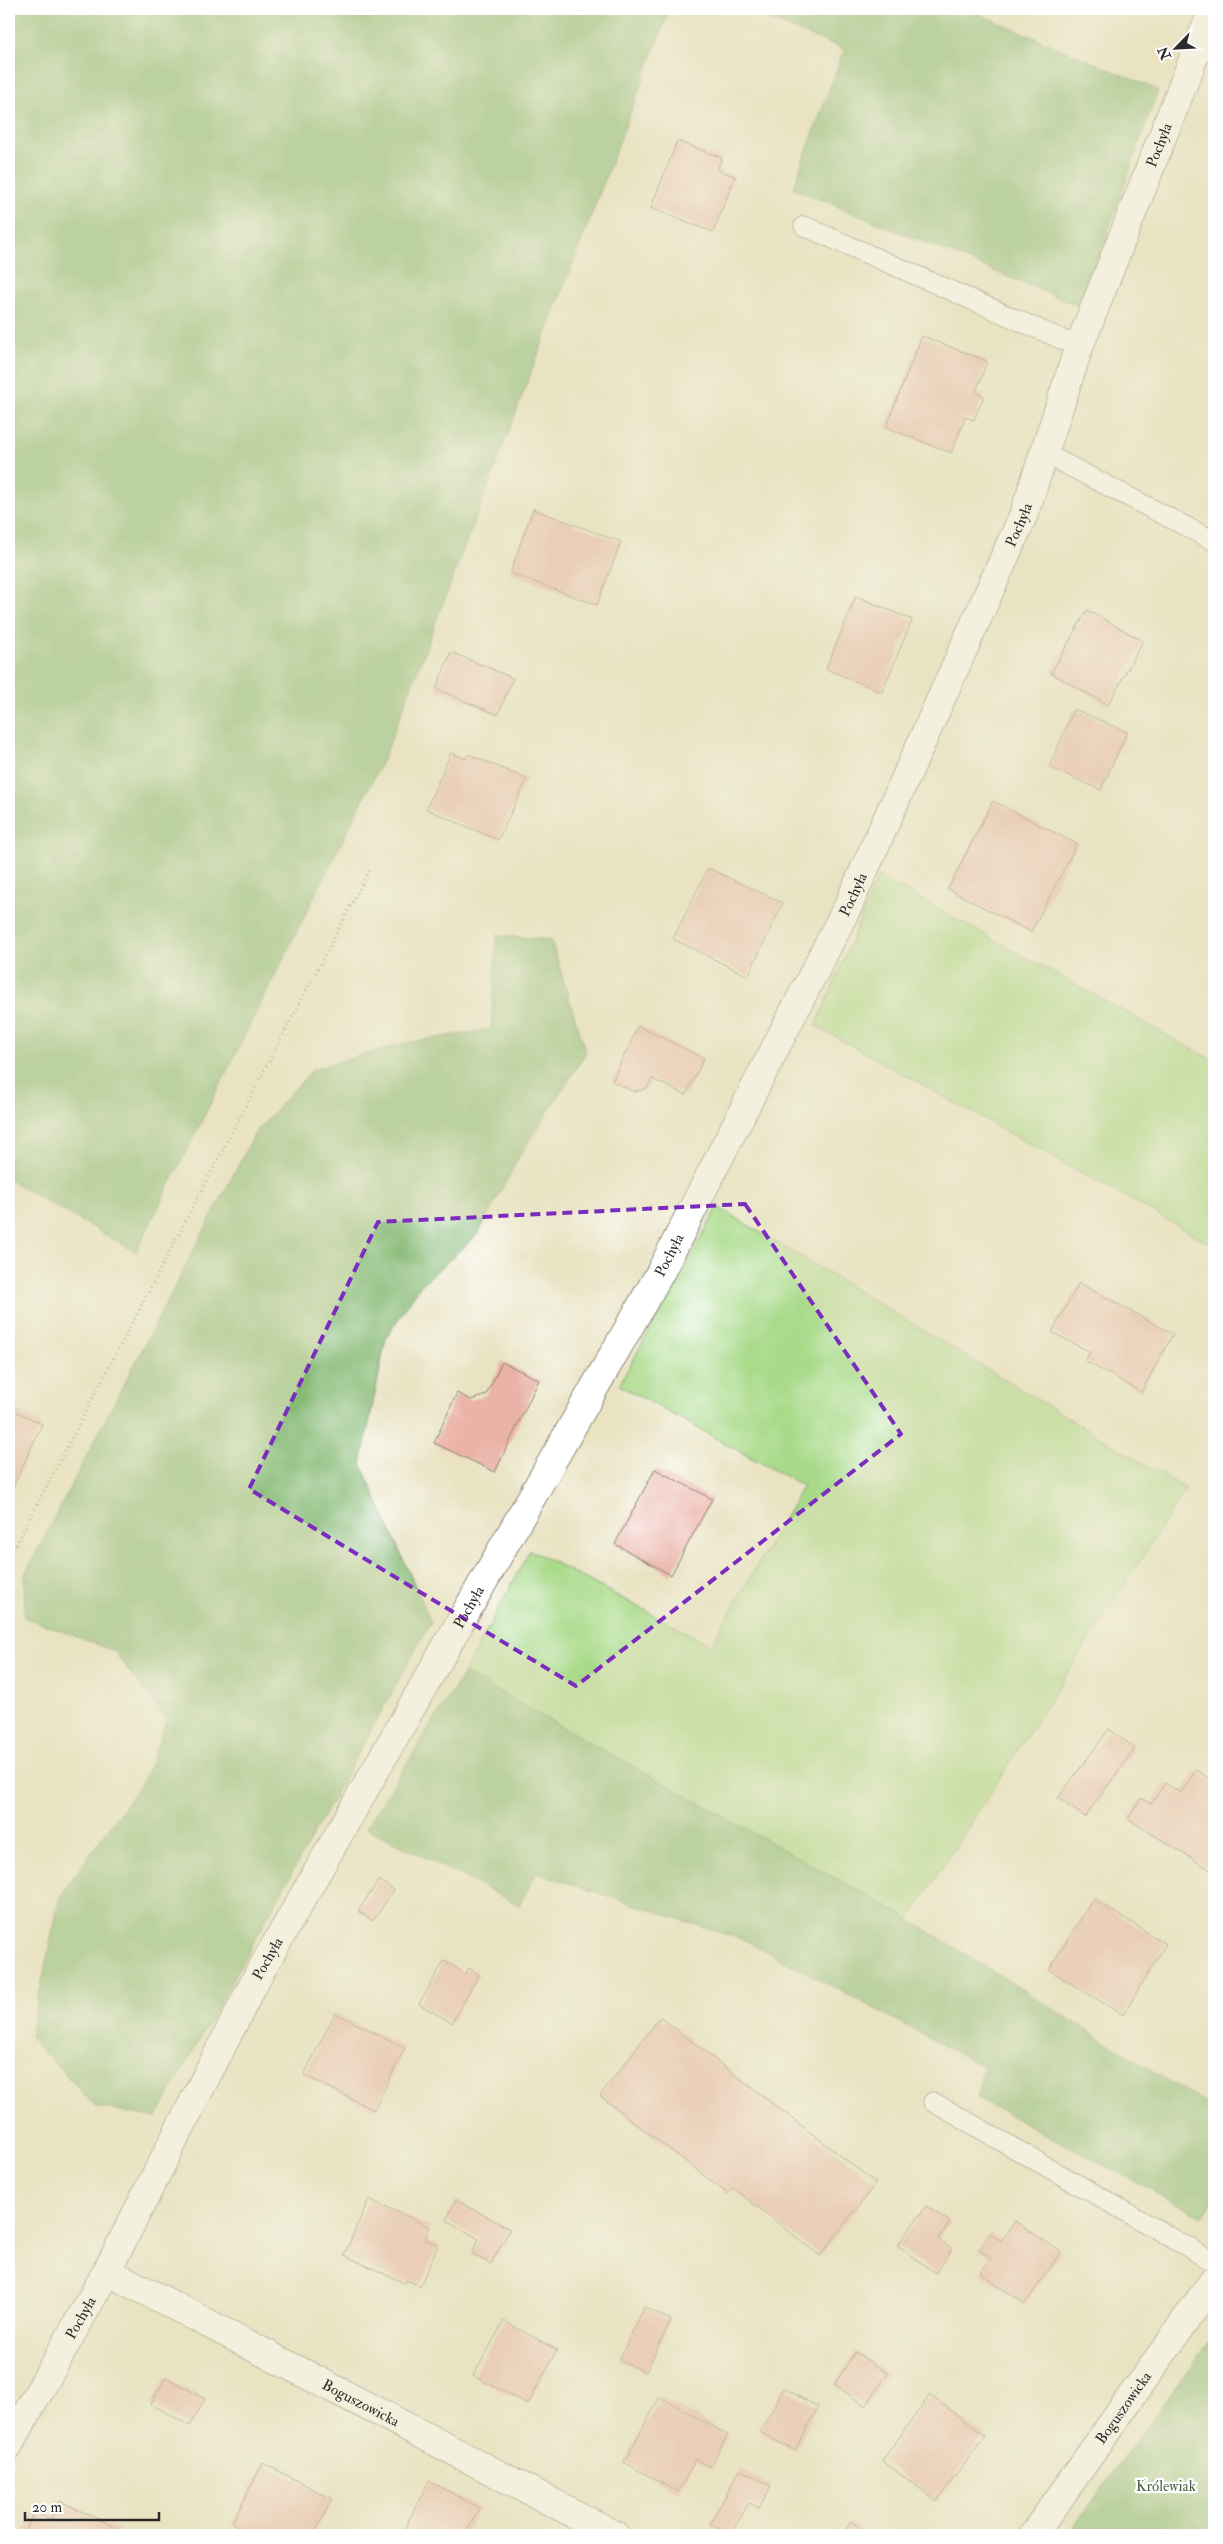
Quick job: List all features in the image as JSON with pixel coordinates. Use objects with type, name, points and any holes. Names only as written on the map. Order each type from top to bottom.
[{"type":"street","name":"Pochyła","points":[[9,2445],[107,2271],[258,1977],[660,1273],[848,906],[1024,514],[1079,347],[1213,9]]},
{"type":"street","name":"Boguszowicka","points":[[107,2271],[615,2535]]},
{"type":"street","name":"Boguszowicka","points":[[1033,2535],[1214,2280]]},
{"type":"lane","points":[[804,226],[1079,347]]},
{"type":"lane","points":[[1044,452],[1214,541]]},
{"type":"lane","points":[[933,2102],[1214,2262]]},
{"type":"path","points":[[9,1558],[370,867]]},
{"type":"highlighted area","points":[[745,1204],[901,1434],[576,1686],[249,1489],[378,1222]]},
{"type":"green space","points":[[9,9],[670,9],[384,758],[136,1252],[9,1180]]},
{"type":"green space","points":[[742,9],[967,9],[1158,90],[1081,307],[793,188],[844,49]]},
{"type":"green space","points":[[878,876],[1214,1061],[1214,1246],[816,1026]]},
{"type":"green space","points":[[497,935],[551,940],[586,1053],[520,1155],[478,1234],[420,1286],[386,1338],[361,1464],[431,1622],[156,2118],[95,2106],[30,2037],[60,1896],[144,1779],[167,1720],[114,1651],[24,1617],[25,1574],[256,1131],[313,1069],[405,1043],[491,1029]]},
{"type":"green space","points":[[718,1207],[1186,1489],[909,1919],[464,1673],[530,1550],[711,1645],[803,1486],[619,1385]]},
{"type":"green space","points":[[464,1673],[909,1919],[1214,2109],[1214,2200],[1203,2217],[977,2098],[984,2067],[747,1941],[537,1873],[519,1905],[366,1828]]},
{"type":"green space","name":"Królewiak","points":[[1214,2335],[1214,2535],[1068,2535]]},
{"type":"building","points":[[677,141],[722,158],[717,170],[735,176],[713,232],[651,208]]},
{"type":"building","points":[[922,336],[987,361],[976,392],[984,396],[974,420],[966,417],[951,453],[886,427]]},
{"type":"building","points":[[533,509],[621,542],[597,605],[510,573]]},
{"type":"building","points":[[856,596],[912,620],[882,692],[826,669]]},
{"type":"building","points":[[1087,610],[1143,641],[1108,705],[1051,673]]},
{"type":"building","points":[[451,652],[513,678],[498,715],[436,689]]},
{"type":"building","points":[[1074,709],[1127,732],[1101,790],[1049,767]]},
{"type":"building","points":[[451,753],[466,759],[468,754],[527,779],[498,840],[426,809]]},
{"type":"building","points":[[993,801],[1077,844],[1031,932],[948,889]]},
{"type":"building","points":[[708,868],[783,903],[748,976],[673,939]]},
{"type":"building","points":[[638,1026],[704,1058],[686,1095],[652,1079],[647,1088],[634,1092],[612,1081]]},
{"type":"building","points":[[1079,1283],[1173,1334],[1141,1392],[1085,1361],[1090,1352],[1052,1332]]},
{"type":"building","points":[[502,1362],[539,1380],[495,1472],[434,1443],[457,1393],[471,1400],[486,1395]]},
{"type":"building","points":[[9,1408],[42,1424],[9,1496]]},
{"type":"building","points":[[655,1469],[712,1499],[671,1575],[615,1544]]},
{"type":"building","points":[[1109,1729],[1135,1748],[1085,1817],[1058,1798]]},
{"type":"building","points":[[1196,1770],[1214,1782],[1214,1868],[1212,1871],[1128,1819],[1141,1798],[1151,1804],[1165,1783],[1181,1793]]},
{"type":"building","points":[[379,1880],[394,1890],[373,1921],[358,1911]]},
{"type":"building","points":[[1093,1899],[1166,1944],[1123,2015],[1049,1970]]},
{"type":"building","points":[[444,1961],[466,1974],[469,1968],[479,1974],[452,2023],[419,2004]]},
{"type":"building","points":[[335,2013],[405,2048],[374,2110],[304,2075]]},
{"type":"building","points":[[660,2017],[876,2183],[820,2256],[733,2188],[728,2194],[600,2096]]},
{"type":"building","points":[[369,2199],[430,2227],[425,2239],[438,2245],[420,2286],[406,2280],[404,2283],[344,2255]]},
{"type":"building","points":[[456,2200],[510,2229],[491,2264],[472,2254],[479,2239],[446,2220]]},
{"type":"building","points":[[926,2206],[950,2222],[938,2239],[952,2249],[936,2273],[897,2246]]},
{"type":"building","points":[[1015,2221],[1061,2252],[1025,2304],[980,2273],[991,2258],[979,2250],[990,2233],[1001,2241]]},
{"type":"building","points":[[644,2307],[671,2320],[646,2372],[619,2360]]},
{"type":"building","points":[[504,2321],[557,2350],[528,2404],[473,2376]]},
{"type":"building","points":[[855,2352],[888,2373],[866,2406],[834,2385]]},
{"type":"building","points":[[166,2377],[205,2399],[190,2426],[151,2404]]},
{"type":"building","points":[[784,2388],[818,2407],[795,2451],[760,2432]]},
{"type":"building","points":[[930,2395],[985,2436],[937,2501],[882,2461]]},
{"type":"building","points":[[660,2397],[728,2435],[710,2467],[696,2459],[678,2492],[624,2462]]},
{"type":"building","points":[[263,2463],[332,2499],[314,2535],[256,2535],[232,2523]]},
{"type":"building","points":[[740,2469],[771,2486],[759,2508],[749,2503],[730,2535],[710,2524]]},
{"type":"building","points":[[429,2481],[479,2508],[465,2535],[401,2535]]},
{"type":"building","points":[[60,2501],[119,2529],[116,2535],[31,2535],[25,2532],[34,2512],[50,2520]]},
{"type":"building","points":[[851,2521],[870,2535],[842,2535]]},
{"type":"building","points":[[836,2530],[842,2535],[832,2535]]}]
